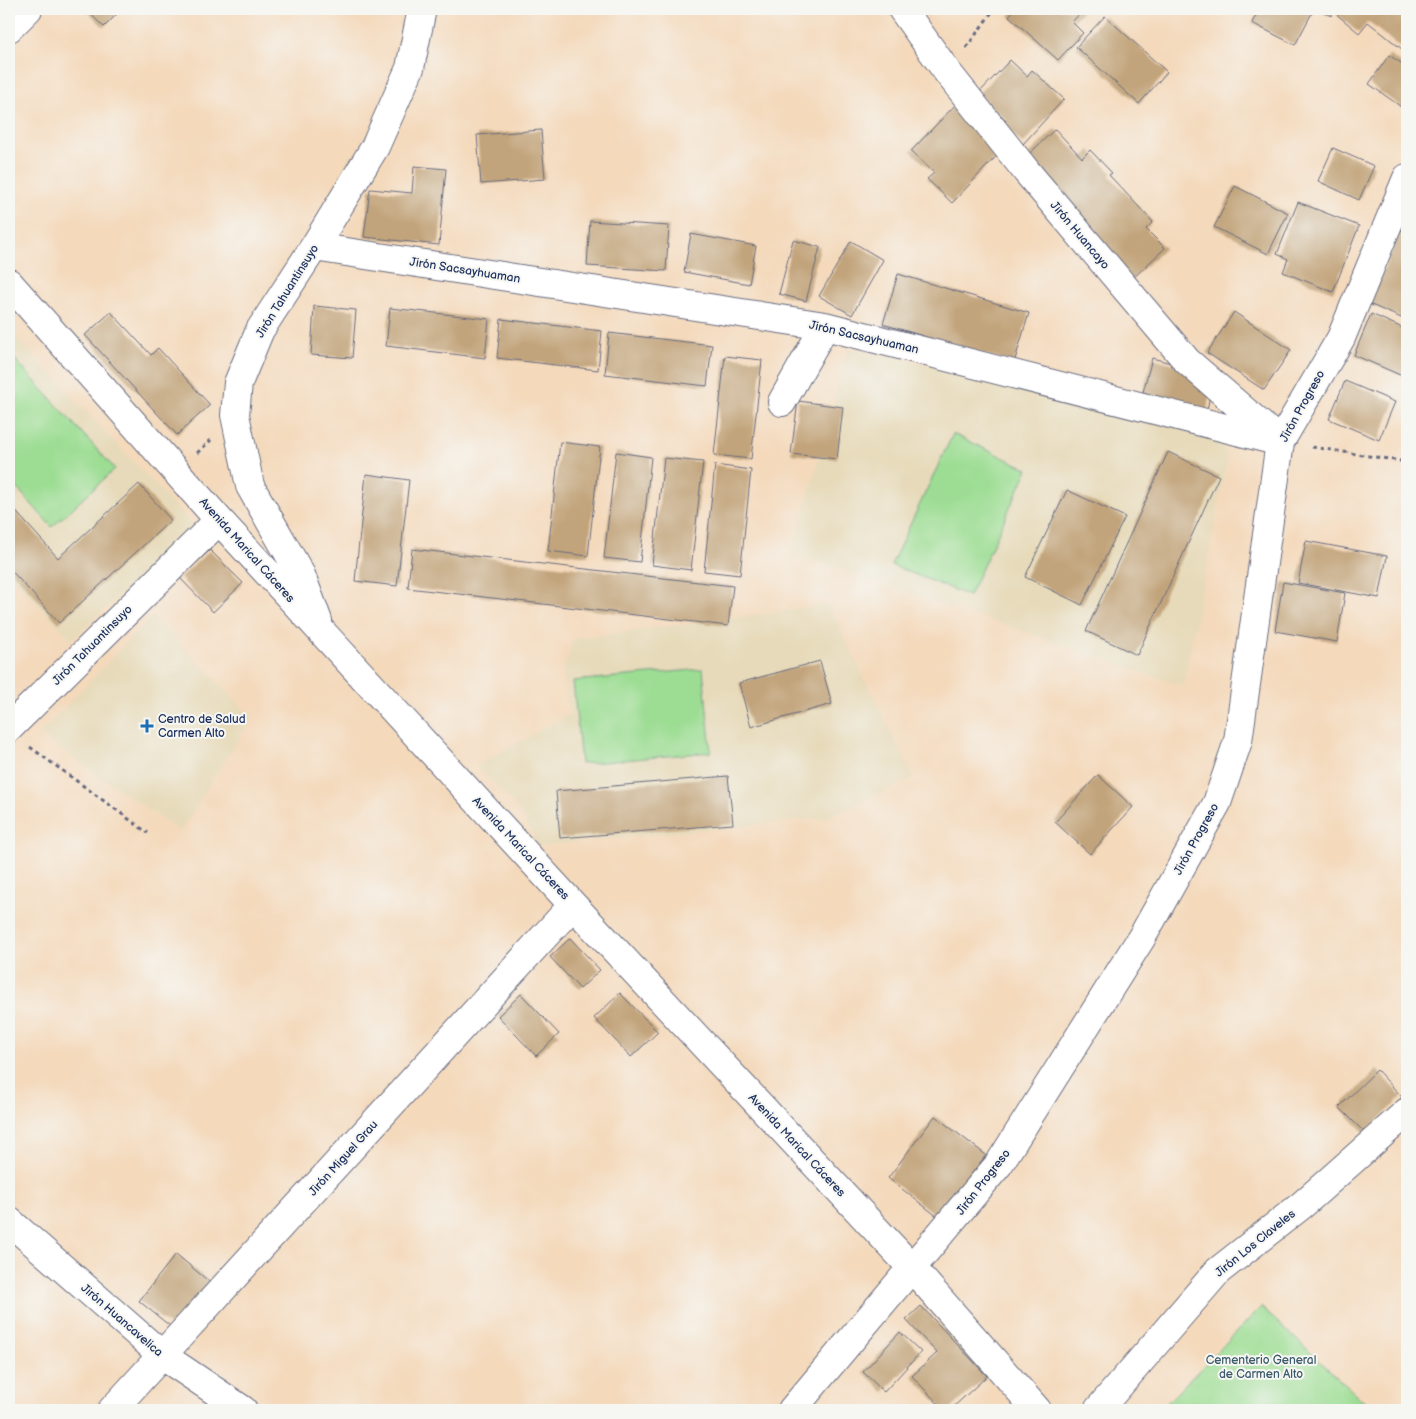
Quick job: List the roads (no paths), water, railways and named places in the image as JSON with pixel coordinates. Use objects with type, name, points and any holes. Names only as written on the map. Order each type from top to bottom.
[{"type":"street","points":[[9,28],[28,9]]},
{"type":"street","name":"Jirón Tahuantinsuyo","points":[[323,634],[301,575],[250,486],[235,416],[238,382],[260,330],[314,247],[374,147],[410,68],[422,9]]},
{"type":"street","name":"Jirón Huancayo","points":[[902,9],[948,73],[1026,172],[1187,361],[1280,442]]},
{"type":"street","name":"Jirón Progreso","points":[[792,1410],[1000,1164],[1142,936],[1217,803],[1238,741],[1280,442],[1341,338],[1407,178]]},
{"type":"street","name":"Jirón Sacsayhuaman","points":[[314,247],[825,326],[1280,442]]},
{"type":"street","name":"Avenida Marical Cáceres","points":[[9,283],[219,520],[573,905],[913,1269],[1037,1410]]},
{"type":"street","points":[[782,402],[825,326]]},
{"type":"street","name":"Jirón Tahuantinsuyo","points":[[16,736],[219,520]]},
{"type":"street","name":"Jirón Miguel Grau","points":[[112,1410],[573,905]]},
{"type":"street","name":"Jirón Los Claveles","points":[[1098,1410],[1218,1271],[1302,1205],[1407,1112]]},
{"type":"street","name":"Jirón Huancavelica","points":[[9,1221],[163,1356],[243,1410]]},
{"type":"place","name":"Centro de Salud Carmen Alto","points":[[147,726]]},
{"type":"park label","name":"Cementerio General de Carmen Alto","points":[[1261,1367]]}]
